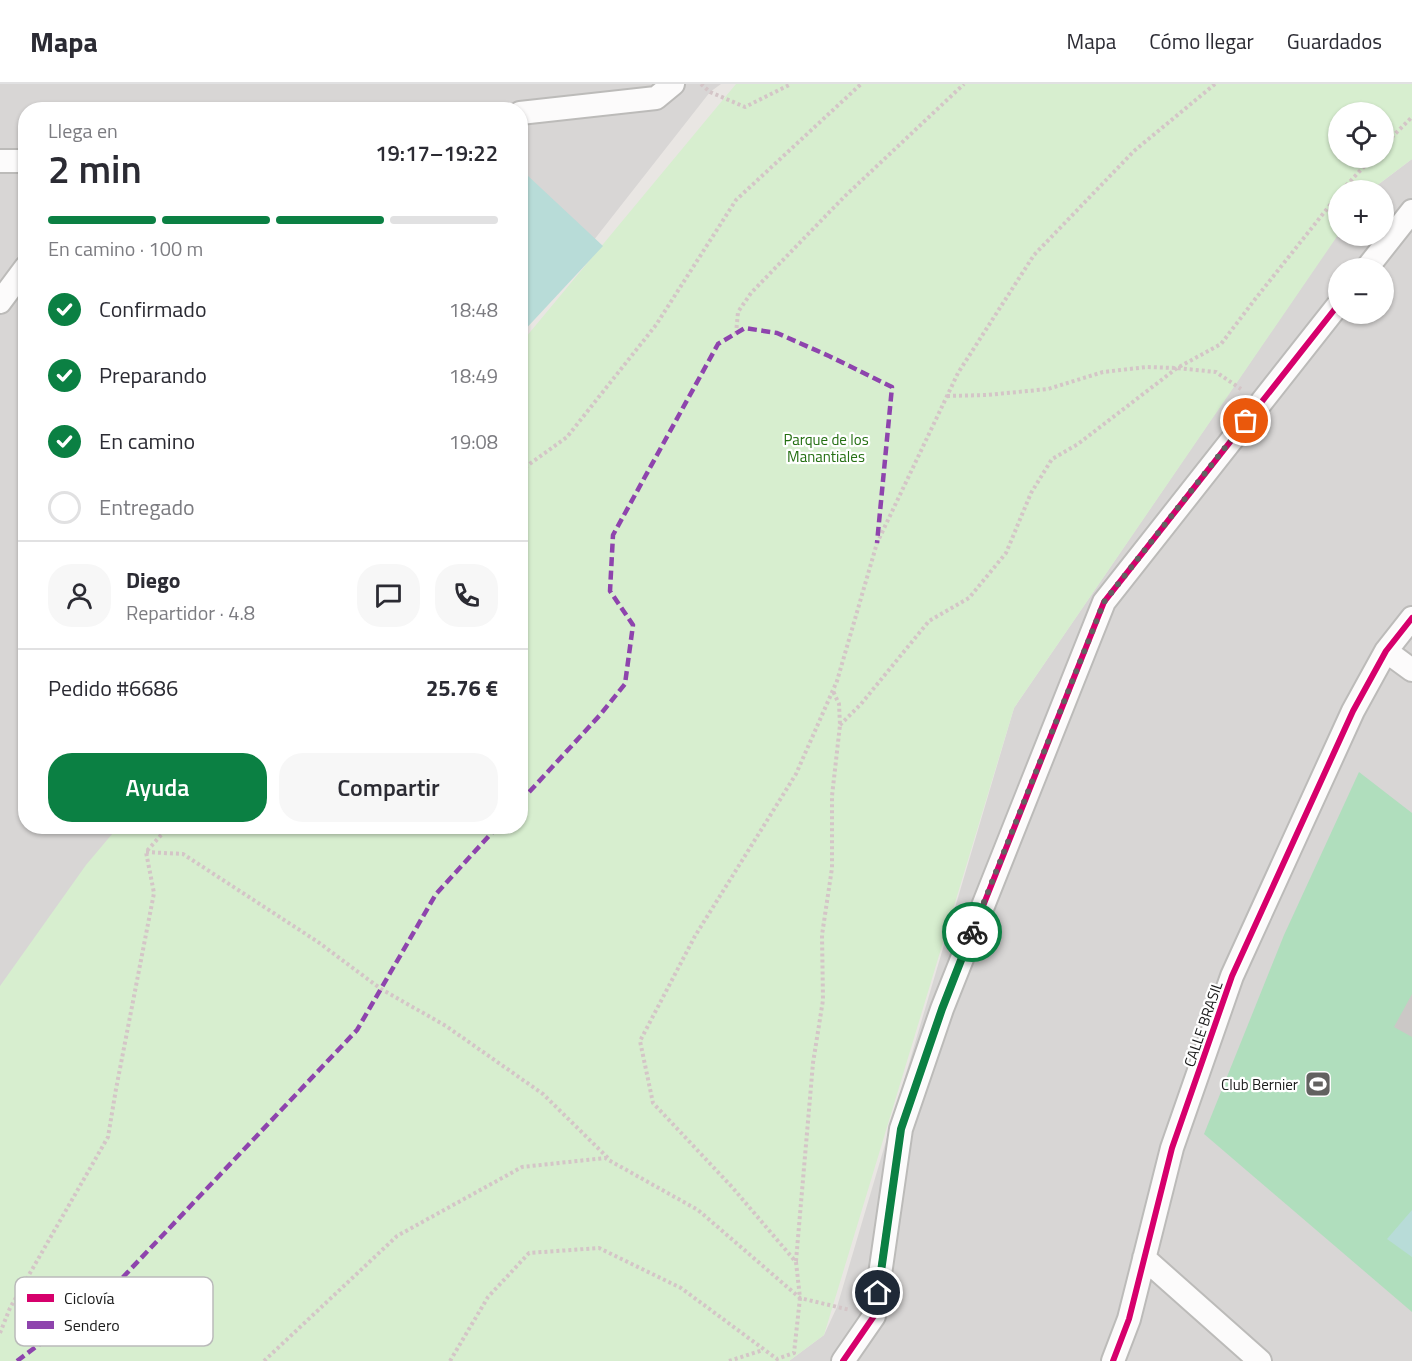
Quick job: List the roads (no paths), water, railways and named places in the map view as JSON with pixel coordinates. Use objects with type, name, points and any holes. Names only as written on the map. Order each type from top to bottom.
[{"type":"street","points":[[528,112],[656,98],[673,84]]},
{"type":"street","points":[[0,161],[18,161]]},
{"type":"street","points":[[1374,258],[1412,211]]},
{"type":"street","points":[[0,302],[18,278]]},
{"type":"street","points":[[843,1361],[874,1316],[901,1129],[942,1009],[1104,602],[1328,318]]},
{"type":"street","name":"CALLE BRASIL","points":[[1113,1361],[1129,1319],[1172,1148],[1232,976],[1353,711],[1386,651],[1412,618]]},
{"type":"street","points":[[1386,651],[1412,670]]},
{"type":"street","points":[[1144,1258],[1260,1361]]},
{"type":"water","points":[[528,176],[603,246],[528,326]]},
{"type":"water","points":[[1412,1210],[1412,1257],[1387,1239]]},
{"type":"place","name":"Club Bernier","points":[[1318,1084]]},
{"type":"park label","name":"Parque de los Manantiales","points":[[826,448]]}]
